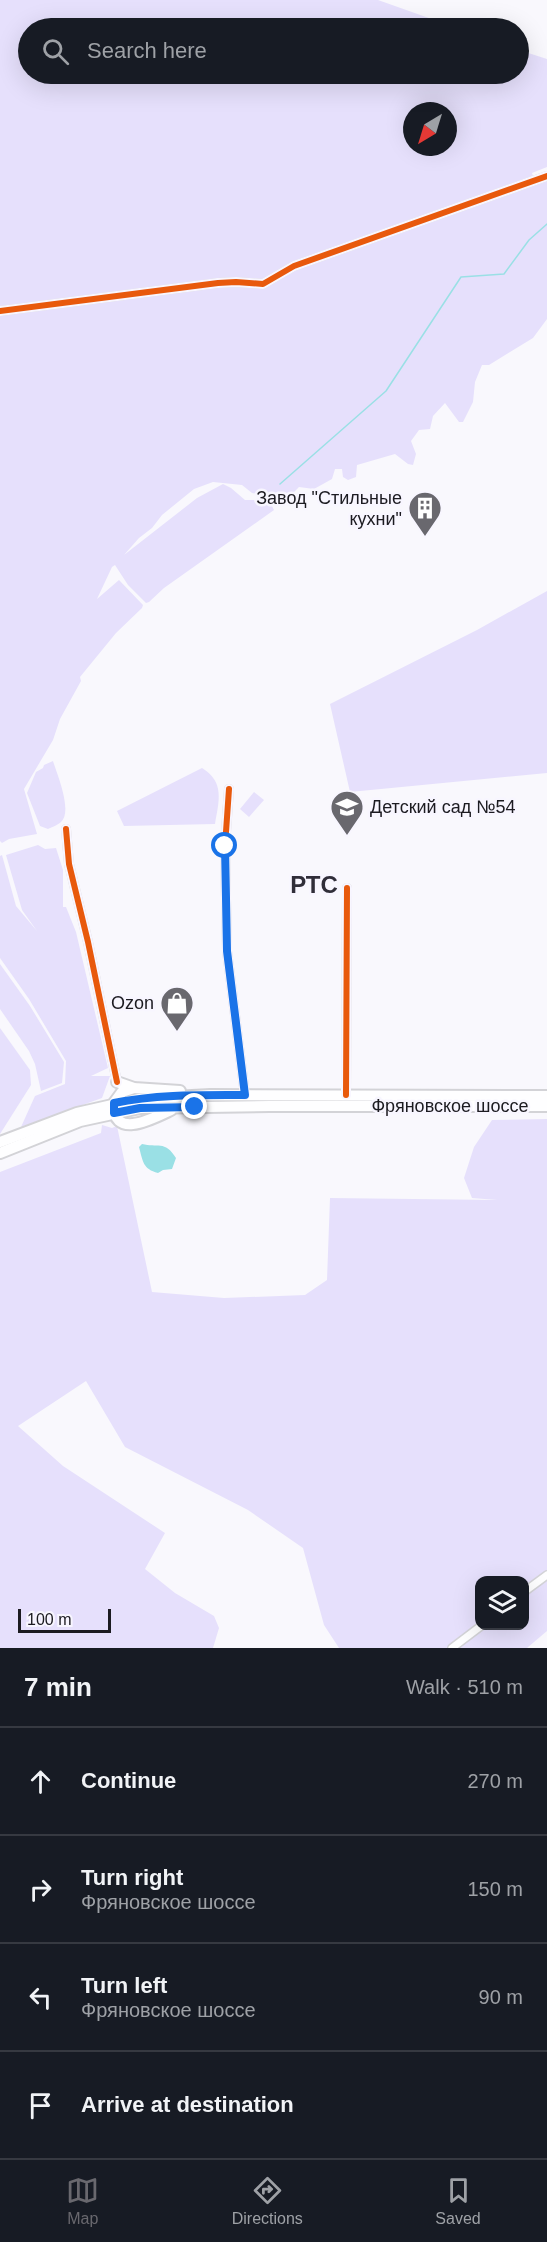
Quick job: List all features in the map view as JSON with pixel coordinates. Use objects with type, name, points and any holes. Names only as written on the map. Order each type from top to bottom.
[{"type":"main road","points":[[117,1082],[134,1088],[210,1095]]},
{"type":"main road","points":[[114,1108],[117,1082]]},
{"type":"main road","points":[[93,1108],[106,1100],[117,1082]]},
{"type":"main road","points":[[114,1108],[122,1092],[134,1088]]},
{"type":"main road","name":"Фряновское шоссе","points":[[0,1153],[139,1099],[210,1095],[547,1096]]},
{"type":"main road","name":"Фряновское шоссе","points":[[114,1108],[120,1121],[133,1125],[145,1122],[176,1107],[547,1106]]},
{"type":"main road","name":"Фряновское шоссе","points":[[0,1142],[93,1108],[114,1108]]},
{"type":"street","points":[[0,311],[218,283],[263,284],[294,266],[547,177]]},
{"type":"street","points":[[229,789],[225,846],[227,951],[245,1095]]},
{"type":"street","points":[[66,829],[69,864],[117,1082]]},
{"type":"street","points":[[346,1095],[347,888]]},
{"type":"street","points":[[529,1589],[547,1575]]},
{"type":"street","points":[[452,1648],[476,1630]]},
{"type":"shaded area","points":[[0,0],[378,0],[429,18],[18,18],[18,84],[529,84],[529,53],[547,59],[547,167],[532,173],[535,182],[547,178],[547,319],[533,338],[489,365],[482,365],[475,382],[473,402],[463,422],[459,422],[445,403],[433,416],[430,429],[419,430],[411,441],[416,454],[413,465],[395,454],[357,465],[356,477],[348,480],[343,477],[342,469],[335,469],[332,479],[314,489],[299,487],[286,500],[252,493],[242,485],[213,482],[194,489],[162,515],[124,555],[197,498],[223,484],[245,500],[269,500],[274,510],[164,588],[149,602],[146,603],[128,585],[115,565],[112,567],[97,599],[119,580],[143,605],[142,608],[116,633],[80,677],[81,681],[60,719],[53,740],[24,789],[37,834],[9,839],[2,843],[0,841]]},
{"type":"shaded area","points":[[547,591],[547,773],[350,792],[330,704],[477,630]]},
{"type":"shaded area","points":[[53,761],[63,792],[65,810],[61,822],[48,829],[40,826],[27,793],[36,772]]},
{"type":"shaded area","points":[[202,768],[214,779],[219,793],[215,824],[124,826],[117,811]]},
{"type":"shaded area","points":[[254,792],[264,800],[249,817],[240,809]]},
{"type":"shaded area","points":[[38,845],[45,849],[56,848],[63,870],[63,907],[66,907],[76,932],[108,1068],[91,1076],[110,1076],[102,1098],[21,1127],[35,1096],[65,1084],[66,1061],[29,999],[0,958],[0,856],[2,855],[16,906],[37,931],[22,910],[6,855]]},
{"type":"shaded area","points":[[0,964],[30,1006],[64,1062],[62,1083],[41,1091],[35,1064],[29,1051],[0,1009]]},
{"type":"shaded area","points":[[0,1028],[30,1070],[31,1085],[0,1134]]},
{"type":"shaded area","points":[[547,1119],[547,1631],[527,1648],[339,1648],[324,1625],[303,1548],[248,1510],[125,1447],[86,1381],[18,1426],[63,1466],[165,1533],[145,1569],[175,1593],[214,1616],[219,1628],[213,1648],[0,1648],[0,1172],[101,1133],[102,1125],[112,1128],[117,1126],[152,1292],[224,1298],[305,1295],[327,1280],[330,1198],[497,1200],[472,1198],[464,1178],[474,1147],[492,1120]]},
{"type":"water","points":[[142,1144],[161,1146],[172,1152],[176,1158],[172,1169],[158,1173],[149,1169],[144,1164],[139,1147]]},
{"type":"waterway","points":[[280,484],[386,391],[461,277],[504,274],[529,240],[547,224]]},
{"type":"cycle path","points":[[0,311],[218,283],[263,284],[294,266],[547,176]]},
{"type":"cycle path","points":[[229,789],[225,846],[227,951],[245,1095]]},
{"type":"cycle path","points":[[66,829],[69,864],[117,1082]]},
{"type":"cycle path","points":[[346,1095],[347,888]]},
{"type":"place","name":"Завод \"Стильные кухни\"","points":[[425,537]]},
{"type":"place","name":"Детский сад №54","points":[[347,836]]},
{"type":"place","name":"Ozon","points":[[177,1032]]},
{"type":"district","name":"РТС","points":[[314,885]]},
{"type":"route","points":[[195,1107],[140,1108],[114,1113],[114,1103],[139,1099],[245,1095],[227,951],[225,846]]}]
